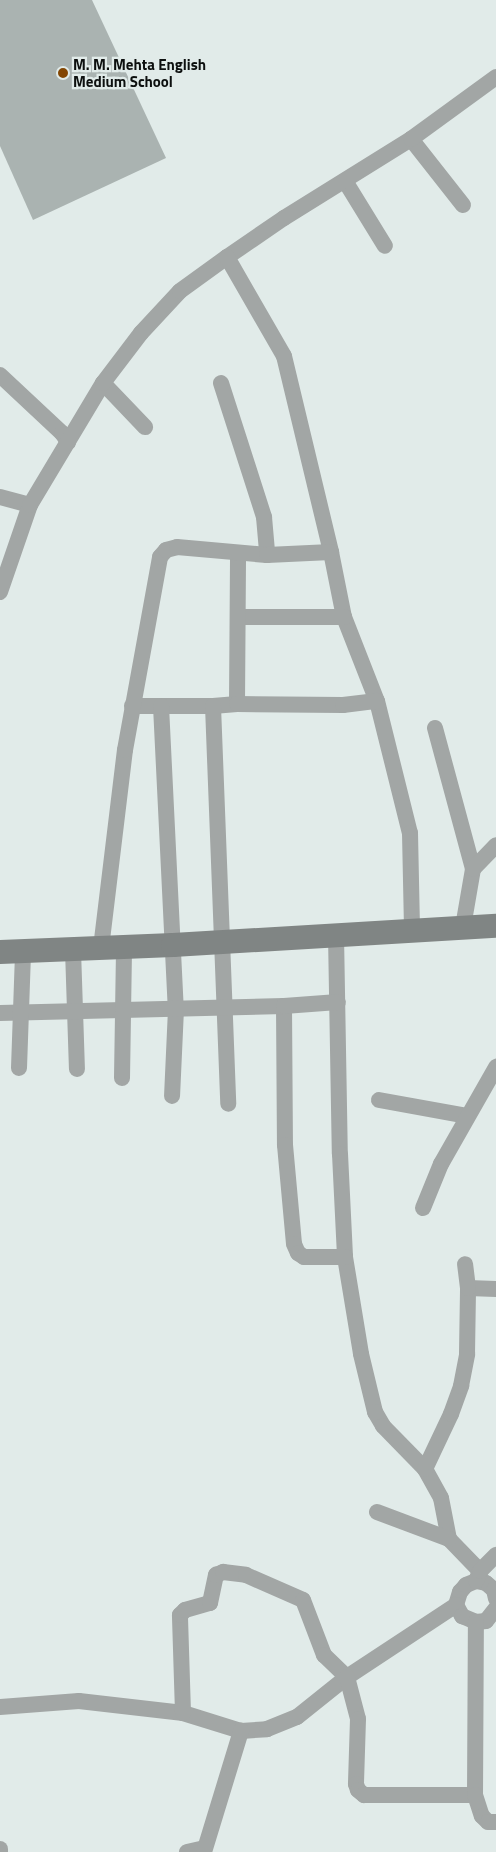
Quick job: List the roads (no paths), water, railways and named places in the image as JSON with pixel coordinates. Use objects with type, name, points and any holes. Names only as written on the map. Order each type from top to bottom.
[{"type":"main road","points":[[11,952],[173,946],[496,926]]},
{"type":"street","points":[[0,592],[30,506],[102,383],[141,333],[180,291],[279,222],[411,139],[496,77]]},
{"type":"street","points":[[411,139],[463,205]]},
{"type":"street","points":[[345,181],[384,246]]},
{"type":"street","points":[[227,257],[284,356],[344,617],[377,701],[410,833],[412,930]]},
{"type":"street","points":[[0,375],[62,433],[68,442]]},
{"type":"street","points":[[102,383],[145,427]]},
{"type":"street","points":[[221,383],[264,517],[267,555]]},
{"type":"street","points":[[0,497],[30,506]]},
{"type":"street","points":[[122,1078],[124,1010],[112,948],[132,706],[160,557],[166,550],[177,547],[267,555],[330,552]]},
{"type":"street","points":[[237,704],[238,553]]},
{"type":"street","points":[[238,617],[344,617]]},
{"type":"street","points":[[132,706],[213,706],[237,704],[343,705],[377,701]]},
{"type":"street","points":[[161,706],[176,1008],[172,1096]]},
{"type":"street","points":[[213,706],[226,1008],[228,1104]]},
{"type":"street","points":[[435,728],[473,869],[463,927]]},
{"type":"street","points":[[473,869],[496,845]]},
{"type":"street","points":[[336,936],[340,1154],[346,1257],[361,1354],[375,1412],[383,1426],[425,1469],[441,1498],[449,1539],[478,1576],[494,1590],[496,1599]]},
{"type":"street","points":[[73,950],[77,1069]]},
{"type":"street","points":[[11,952],[20,1014],[19,1068]]},
{"type":"street","points":[[0,1013],[226,1008],[338,1002]]},
{"type":"street","points":[[284,1006],[286,1145],[294,1244],[298,1253],[304,1257],[346,1257]]},
{"type":"street","points":[[423,1208],[441,1164],[496,1067]]},
{"type":"street","points":[[379,1100],[467,1116]]},
{"type":"street","points":[[425,1469],[451,1414],[461,1386],[467,1354],[468,1288],[465,1264]]},
{"type":"street","points":[[468,1288],[496,1290]]},
{"type":"street","points":[[378,1512],[449,1539]]},
{"type":"street","points":[[0,1707],[79,1700],[183,1713],[241,1731],[267,1729],[297,1717],[346,1677],[456,1605],[460,1592],[478,1576],[496,1555]]},
{"type":"street","points":[[183,1713],[180,1615],[185,1610],[210,1603],[216,1575],[222,1572],[246,1575],[303,1600],[324,1655],[346,1677],[358,1719],[356,1784],[358,1790],[364,1794],[475,1795]]},
{"type":"street","points":[[456,1605],[462,1616],[476,1622],[486,1621],[496,1608]]},
{"type":"street","points":[[476,1622],[475,1795],[482,1816],[488,1822],[496,1822]]},
{"type":"street","points":[[187,1852],[204,1850],[241,1731]]},
{"type":"place","name":"M. M. Mehta English Medium School","points":[[63,73]]}]
